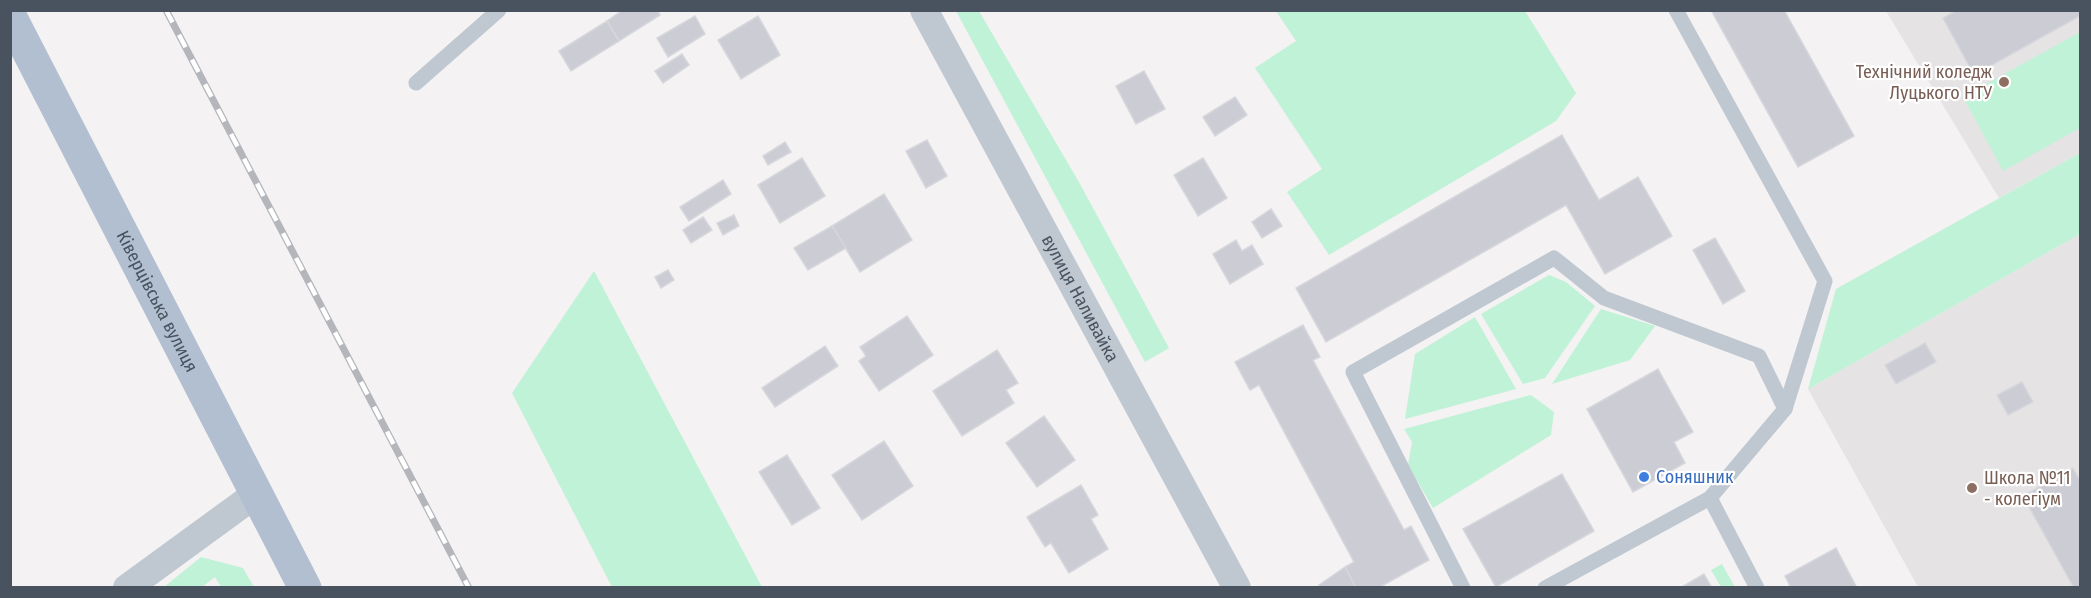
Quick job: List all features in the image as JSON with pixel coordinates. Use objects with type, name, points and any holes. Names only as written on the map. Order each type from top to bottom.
[{"type":"main road","name":"Ківерцівська вулиця","points":[[10,16],[305,588]]},
{"type":"street","name":"вулиця Наливайка","points":[[924,10],[1237,588]]},
{"type":"street","points":[[127,588],[256,494]]},
{"type":"lane","points":[[416,83],[499,10]]},
{"type":"lane","points":[[1545,588],[1710,498],[1785,409],[1825,281],[1676,10]]},
{"type":"lane","points":[[1463,588],[1353,372],[1554,258],[1604,298],[1759,356],[1785,409]]},
{"type":"lane","points":[[1710,498],[1757,588]]},
{"type":"shaded area","name":"Технічний коледж Луцького НТУ","points":[[1886,11],[2080,11],[2080,153],[1999,198]]},
{"type":"shaded area","name":"Школа №11 - колегіум","points":[[2080,234],[2080,587],[1918,587],[1808,389]]},
{"type":"green space","points":[[956,11],[979,11],[1080,184],[1169,348],[1145,362]]},
{"type":"green space","points":[[1276,11],[1525,11],[1576,93],[1556,121],[1329,255],[1287,192],[1322,169],[1255,68],[1296,41]]},
{"type":"green space","points":[[2080,32],[2080,128],[2003,171],[1963,97]]},
{"type":"green space","points":[[2080,153],[2080,234],[1808,389],[1836,289]]},
{"type":"green space","points":[[594,271],[762,587],[612,587],[512,393]]},
{"type":"green space","points":[[1549,275],[1566,282],[1595,306],[1545,378],[1523,384],[1481,314]]},
{"type":"green space","points":[[1601,309],[1655,326],[1630,360],[1552,384]]},
{"type":"green space","points":[[1475,317],[1516,389],[1405,419],[1415,354]]},
{"type":"green space","points":[[1531,395],[1554,412],[1551,435],[1433,508],[1408,465],[1412,442],[1404,429]]},
{"type":"green space","points":[[201,557],[243,568],[254,587],[221,587],[215,577],[202,587],[164,587]]},
{"type":"green space","points":[[1722,564],[1735,587],[1721,587],[1711,570]]},
{"type":"building","points":[[623,10],[657,10],[660,15],[619,41],[607,21]]},
{"type":"building","points":[[1711,10],[1784,10],[1854,136],[1798,167]]},
{"type":"building","points":[[1957,10],[2080,10],[2080,16],[1974,75],[1943,18]]},
{"type":"building","points":[[695,16],[705,34],[668,57],[657,38]]},
{"type":"building","points":[[758,16],[780,55],[741,79],[718,40]]},
{"type":"building","points":[[607,21],[619,41],[571,71],[559,51]]},
{"type":"building","points":[[682,54],[689,65],[663,83],[655,71]]},
{"type":"building","points":[[1144,71],[1165,109],[1136,124],[1116,86]]},
{"type":"building","points":[[1235,97],[1247,115],[1215,136],[1203,117]]},
{"type":"building","points":[[1562,135],[1599,200],[1638,177],[1672,236],[1605,274],[1566,205],[1326,342],[1296,288]]},
{"type":"building","points":[[927,140],[947,176],[926,188],[906,151]]},
{"type":"building","points":[[785,142],[791,152],[768,165],[763,156]]},
{"type":"building","points":[[802,158],[825,196],[780,223],[758,185]]},
{"type":"building","points":[[1203,158],[1227,198],[1198,216],[1174,175]]},
{"type":"building","points":[[723,180],[731,194],[689,221],[680,207]]},
{"type":"building","points":[[884,194],[912,240],[860,272],[832,226]]},
{"type":"building","points":[[1271,209],[1282,226],[1262,238],[1252,222]]},
{"type":"building","points":[[734,215],[739,226],[723,235],[717,223]]},
{"type":"building","points":[[703,217],[712,230],[691,243],[683,230]]},
{"type":"building","points":[[832,226],[846,248],[808,270],[794,248]]},
{"type":"building","points":[[1715,238],[1745,291],[1723,304],[1693,250]]},
{"type":"building","points":[[1236,240],[1242,251],[1252,245],[1263,264],[1230,284],[1213,254]]},
{"type":"building","points":[[668,270],[674,280],[661,288],[655,277]]},
{"type":"building","points":[[907,316],[933,355],[879,391],[859,361],[866,356],[860,347]]},
{"type":"building","points":[[1303,325],[1320,357],[1313,360],[1404,530],[1411,526],[1429,560],[1378,588],[1356,588],[1345,567],[1354,562],[1259,385],[1250,390],[1235,362]]},
{"type":"building","points":[[1925,343],[1936,362],[1896,384],[1885,365]]},
{"type":"building","points":[[825,346],[838,366],[775,407],[762,388]]},
{"type":"building","points":[[997,350],[1018,383],[1006,390],[1014,403],[962,436],[933,391]]},
{"type":"building","points":[[1658,369],[1693,432],[1674,442],[1685,463],[1633,492],[1587,409]]},
{"type":"building","points":[[2022,382],[2033,402],[2008,415],[1997,395]]},
{"type":"building","points":[[1044,416],[1075,460],[1037,487],[1006,443]]},
{"type":"building","points":[[884,441],[913,486],[862,520],[832,475]]},
{"type":"building","points":[[787,455],[820,508],[792,525],[759,472]]},
{"type":"building","points":[[2073,468],[2080,481],[2080,588],[2074,588],[2023,496]]},
{"type":"building","points":[[1562,474],[1594,531],[1496,587],[1463,529]]},
{"type":"building","points":[[1081,485],[1098,515],[1091,519],[1108,549],[1069,573],[1051,543],[1045,547],[1027,517]]},
{"type":"building","points":[[1836,548],[1857,588],[1791,588],[1785,576]]},
{"type":"building","points":[[1345,567],[1356,588],[1320,588],[1319,585]]},
{"type":"building","points":[[1704,574],[1712,588],[1680,588]]},
{"type":"railway","points":[[166,10],[469,588]]},
{"type":"place","name":"Технічний коледж Луцького НТУ","points":[[2004,82]]},
{"type":"place","name":"Соняшник","points":[[1644,477]]},
{"type":"place","name":"Школа №11 - колегіум","points":[[1972,488]]}]
